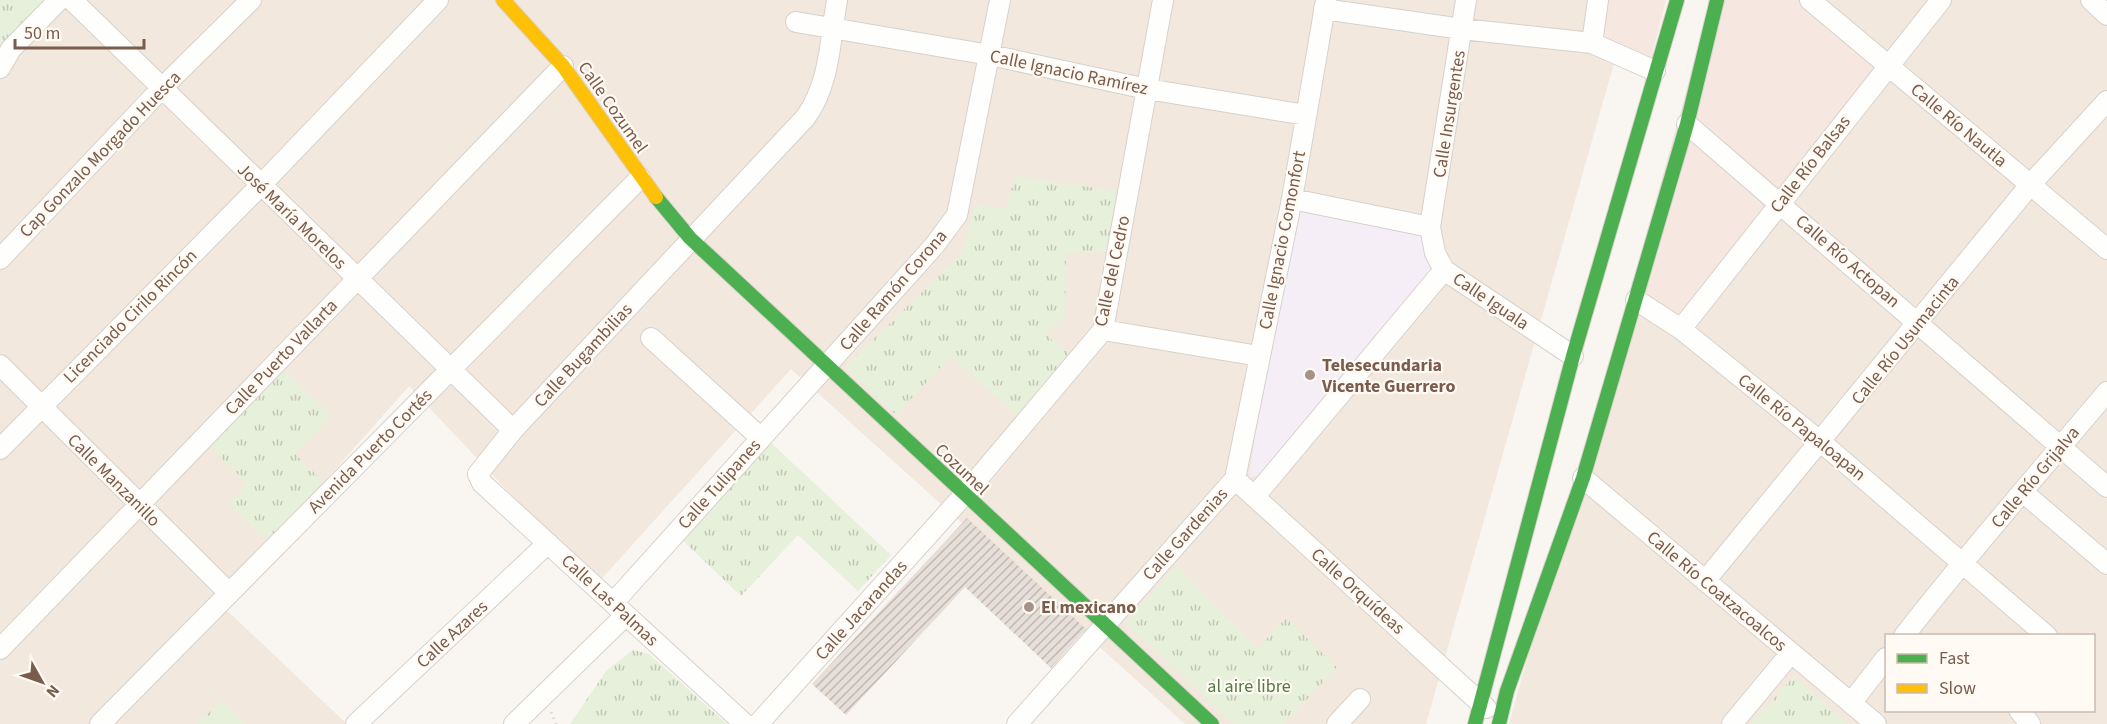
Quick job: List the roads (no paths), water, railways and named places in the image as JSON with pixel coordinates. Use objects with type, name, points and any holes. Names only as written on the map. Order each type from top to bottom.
[{"type":"main road","name":"Calle Cozumel","points":[[503,0],[563,66],[640,178],[690,238]]},
{"type":"main road","points":[[1475,724],[1573,356],[1677,0]]},
{"type":"main road","points":[[1501,722],[1507,691],[1583,478],[1686,124],[1717,0]]},
{"type":"main road","name":"Cozumel","points":[[690,238],[1103,625],[1212,724]]},
{"type":"street","points":[[0,68],[11,49],[59,0]]},
{"type":"street","name":"José María Morelos","points":[[72,0],[513,430]]},
{"type":"street","name":"Cap Gonzalo Morgado Huesca","points":[[0,259],[162,88],[251,0]]},
{"type":"street","name":"Licenciado Cirilo Rincón","points":[[0,449],[261,185],[438,0]]},
{"type":"street","name":"Calle Bugambilias","points":[[478,474],[513,430],[690,238],[805,118],[816,102],[823,82],[837,0]]},
{"type":"street","name":"Calle Ramón Corona","points":[[826,366],[934,246],[957,215],[1000,0]]},
{"type":"street","name":"Calle del Cedro","points":[[964,495],[1103,330],[1163,0]]},
{"type":"street","name":"Calle Insurgentes","points":[[1430,227],[1466,0]]},
{"type":"street","points":[[1592,43],[1598,0]]},
{"type":"street","name":"Calle Río Nautla","points":[[1810,0],[2107,249]]},
{"type":"street","name":"Calle Río Balsas","points":[[1681,329],[1779,202],[1941,0]]},
{"type":"street","points":[[2091,0],[2107,15]]},
{"type":"street","points":[[1325,4],[1462,29],[1592,43],[1655,71]]},
{"type":"street","name":"Calle Ignacio Comonfort","points":[[1235,479],[1292,199],[1325,4]]},
{"type":"street","name":"Calle Ignacio Ramírez","points":[[796,22],[831,30],[990,55],[1147,89],[1306,115]]},
{"type":"street","name":"Calle Puerto Vallarta","points":[[0,649],[563,66]]},
{"type":"street","name":"Calle Río Usumacinta","points":[[1705,581],[2030,184],[2107,101]]},
{"type":"street","name":"Calle Río Actopan","points":[[1686,124],[2107,487]]},
{"type":"street","name":"Avenida Puerto Cortés","points":[[100,724],[640,178]]},
{"type":"street","points":[[1292,199],[1430,227]]},
{"type":"street","name":"Calle Iguala","points":[[1430,227],[1435,253],[1444,270],[1573,356]]},
{"type":"street","name":"Calle Gardenias","points":[[1255,496],[1444,270]]},
{"type":"street","name":"Calle Río Papaloapan","points":[[1636,300],[1681,329],[1821,442],[2045,634]]},
{"type":"street","points":[[1103,330],[1259,357]]},
{"type":"street","points":[[651,338],[761,438]]},
{"type":"street","name":"Calle Manzanillo","points":[[0,366],[229,593]]},
{"type":"street","name":"Calle Tulipanes","points":[[514,724],[619,609],[761,438],[826,366]]},
{"type":"street","name":"Calle Río Grijalva","points":[[1906,634],[1962,561],[2024,493],[2107,392]]},
{"type":"street","name":"Calle Las Palmas","points":[[478,474],[482,483],[745,724]]},
{"type":"street","name":"Calle Río Coatzacoalcos","points":[[1583,478],[1875,724]]},
{"type":"street","name":"Calle Gardenias","points":[[1017,724],[1235,479]]},
{"type":"street","name":"Calle Orquídeas","points":[[1235,479],[1501,722]]},
{"type":"street","points":[[2024,493],[2107,564]]},
{"type":"street","name":"Calle Jacarandas","points":[[758,724],[964,495]]},
{"type":"street","name":"Calle Azares","points":[[356,724],[548,543]]},
{"type":"street","points":[[1732,724],[1791,653]]},
{"type":"street","points":[[1851,703],[1885,660]]},
{"type":"street","points":[[1338,724],[1360,699]]},
{"type":"street","points":[[2020,712],[2030,724]]},
{"type":"place","name":"Telesecundaria Vicente Guerrero","points":[[1310,375]]},
{"type":"place","name":"El mexicano","points":[[1029,607]]},
{"type":"park label","name":"al aire libre","points":[[1249,686]]}]
